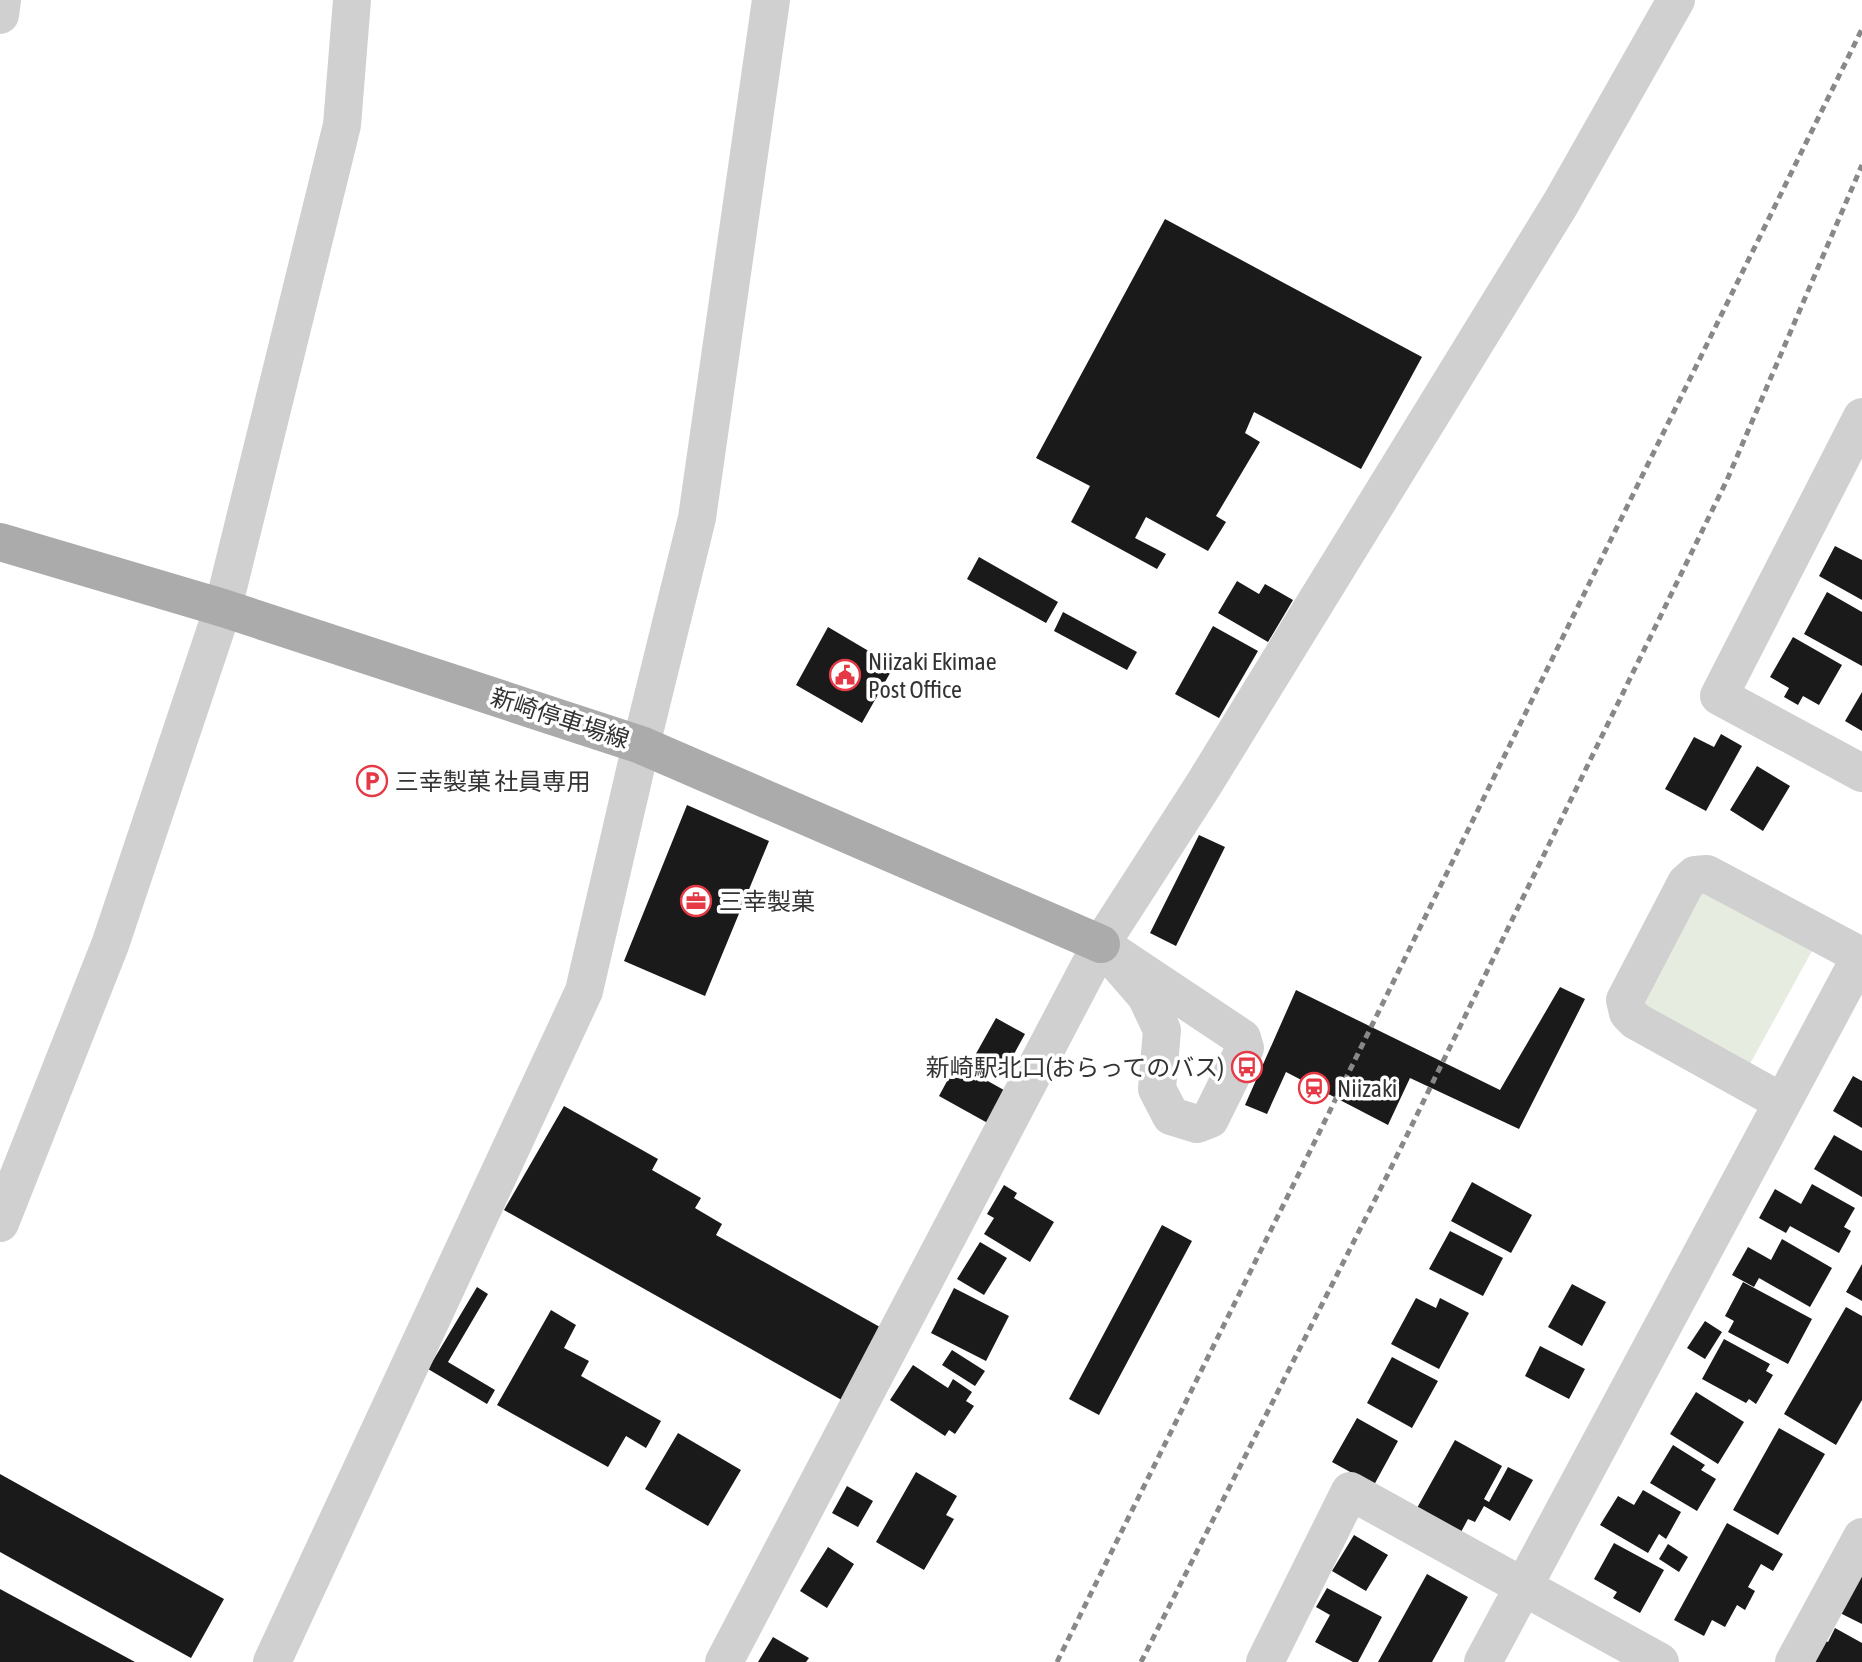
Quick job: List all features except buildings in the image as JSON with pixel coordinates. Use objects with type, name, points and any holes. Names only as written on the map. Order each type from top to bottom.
[{"type":"main road","name":"新崎停車場線","points":[[0,542],[223,608],[641,745],[1101,944]]},
{"type":"street","points":[[0,15],[2,0]]},
{"type":"street","points":[[0,1223],[110,945],[223,608],[342,125],[352,0]]},
{"type":"street","points":[[272,1662],[584,991],[697,518],[771,0]]},
{"type":"street","points":[[724,1662],[1101,944],[1204,784],[1554,215],[1676,0]]},
{"type":"street","points":[[1862,417],[1719,696],[1862,773]]},
{"type":"street","points":[[1483,1662],[1782,1102],[1860,963],[1707,874],[1695,875],[1686,883],[1625,1000],[1628,1013],[1636,1021],[1782,1102]]},
{"type":"street","points":[[1101,944],[1242,1038],[1245,1048],[1210,1119],[1197,1124],[1171,1116],[1157,1088],[1162,1030],[1146,996],[1101,944]]},
{"type":"street","points":[[1265,1662],[1350,1491],[1660,1662]]},
{"type":"street","points":[[1794,1662],[1862,1537]]},
{"type":"shaded area","points":[[1707,888],[1813,949],[1750,1064],[1644,1004],[1694,891]]},
{"type":"railway","points":[[1057,1662],[1862,29]]},
{"type":"railway","points":[[1141,1662],[1388,1174],[1727,480],[1862,165]]},
{"type":"place","name":"Niizaki Ekimae Post Office","points":[[845,675]]},
{"type":"place","name":"三幸製菓 社員専用","points":[[372,781]]},
{"type":"place","name":"三幸製菓","points":[[696,901]]},
{"type":"place","name":"新崎駅北口(おらってのバス)","points":[[1247,1067]]},
{"type":"place","name":"Niizaki","points":[[1314,1088]]}]
